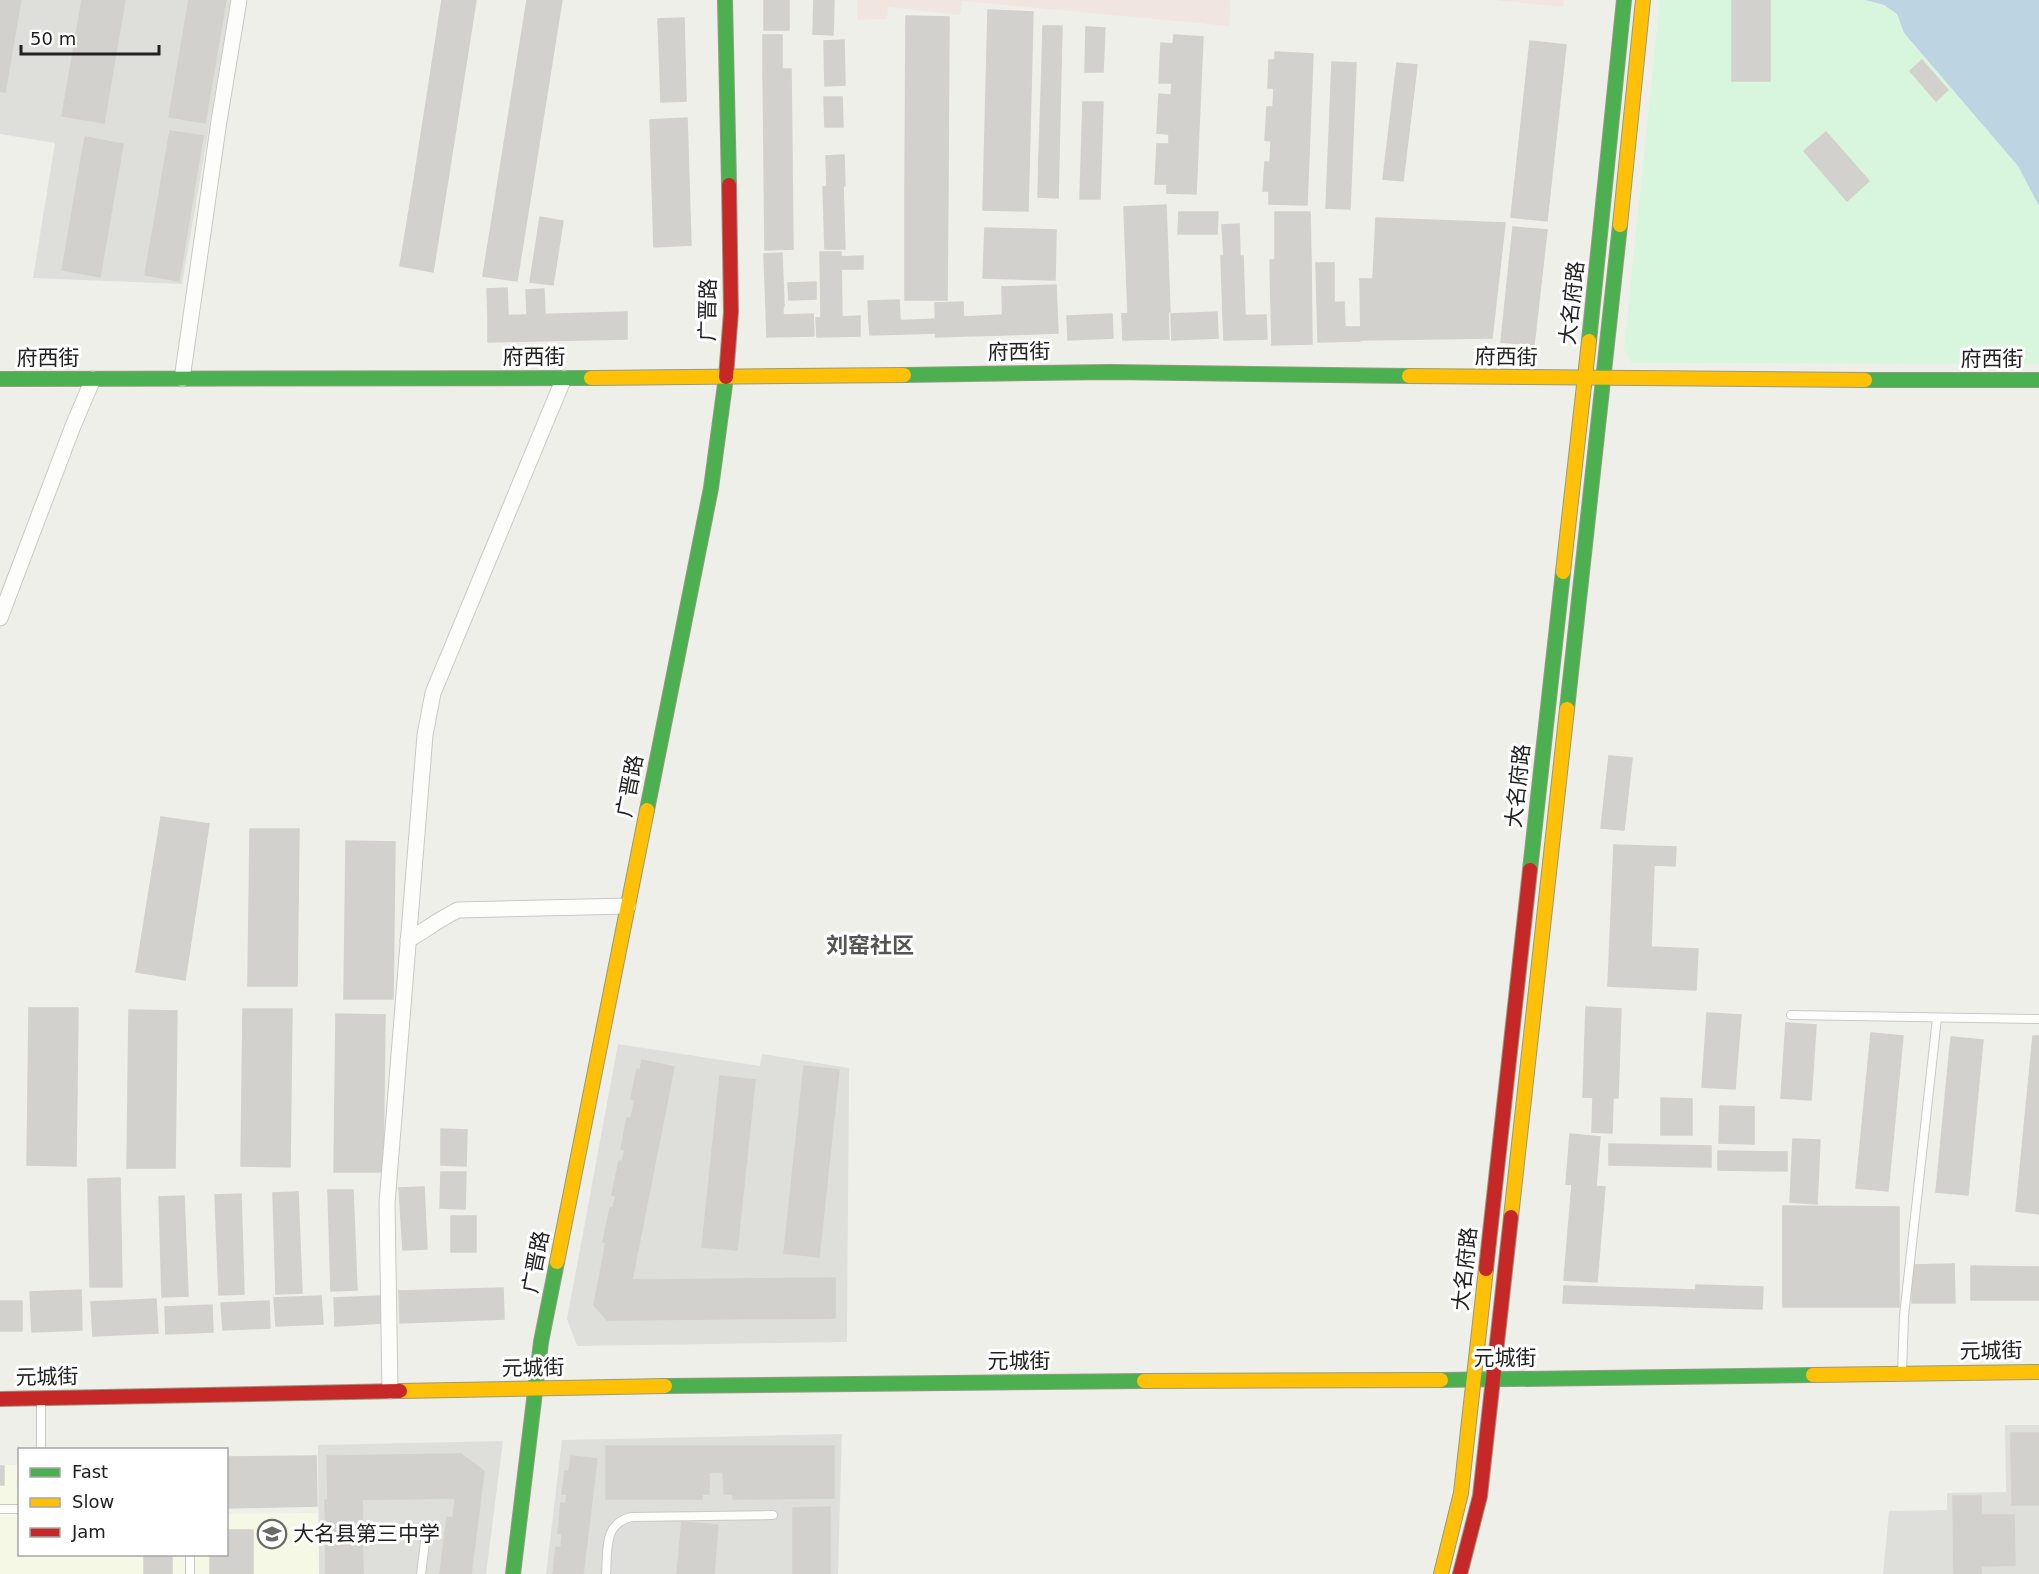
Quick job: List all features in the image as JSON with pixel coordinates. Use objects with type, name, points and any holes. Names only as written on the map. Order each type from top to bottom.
[{"type":"street","points":[[182,379],[238,0]]},
{"type":"street","name":"广晋路","points":[[513,1574],[542,1342],[711,488],[726,377],[731,312],[725,0]]},
{"type":"street","name":"大名府路","points":[[1441,1574],[1461,1493],[1624,0]]},
{"type":"street","name":"大名府路","points":[[1460,1574],[1479,1496],[1493,1380],[1643,0]]},
{"type":"street","name":"府西街","points":[[0,379],[726,377],[1110,372],[1584,379],[2039,380]]},
{"type":"street","points":[[390,1391],[387,1203],[425,735],[433,693],[564,378]]},
{"type":"street","points":[[0,618],[93,379]]},
{"type":"street","points":[[408,940],[427,930],[437,920],[458,910],[628,906]]},
{"type":"street","name":"元城街","points":[[0,1399],[819,1383],[1493,1380],[2039,1372]]},
{"type":"lane","points":[[1791,1016],[2039,1019]]},
{"type":"lane","points":[[1902,1374],[1904,1316],[1937,1018]]},
{"type":"lane","points":[[41,1398],[41,1448]]},
{"type":"lane","points":[[0,1509],[18,1509]]},
{"type":"lane","points":[[606,1574],[610,1530],[619,1520],[631,1517],[773,1515]]},
{"type":"lane","points":[[421,1574],[427,1526]]},
{"type":"lane","points":[[190,1556],[190,1574]]},
{"type":"shaded area","points":[[0,0],[231,0],[182,284],[33,278],[55,143],[0,134]]},
{"type":"shaded area","points":[[857,0],[1231,0],[1229,26],[962,1],[960,15],[888,7],[887,19],[857,20]]},
{"type":"shaded area","points":[[1494,0],[1564,0],[1563,7]]},
{"type":"shaded area","points":[[618,1044],[760,1066],[762,1054],[849,1068],[847,1342],[577,1346],[567,1319]]},
{"type":"shaded area","points":[[2005,1425],[2039,1425],[2039,1574],[1883,1574],[1889,1511],[1947,1510],[1947,1493],[2006,1492]]},
{"type":"shaded area","points":[[842,1434],[838,1574],[546,1574],[562,1440]]},
{"type":"shaded area","points":[[503,1441],[486,1574],[319,1574],[318,1445]]},
{"type":"shaded area","name":"大名县第三中学","points":[[0,1465],[18,1465],[18,1556],[228,1556],[228,1514],[318,1513],[319,1574],[0,1574]]},
{"type":"green space","points":[[1660,0],[1865,0],[1886,7],[1894,13],[1904,34],[2018,166],[2039,206],[2039,364],[1632,363],[1624,349]]},
{"type":"water","points":[[1865,0],[2039,0],[2039,206],[2018,166],[1904,33],[1897,14],[1884,5]]},
{"type":"building","points":[[0,0],[21,0],[5,92],[0,91]]},
{"type":"building","points":[[82,0],[125,0],[104,123],[62,116]]},
{"type":"building","points":[[189,0],[226,0],[205,123],[169,117]]},
{"type":"building","points":[[442,0],[476,0],[448,179],[415,174]]},
{"type":"building","points":[[527,0],[562,0],[517,281],[483,276]]},
{"type":"building","points":[[764,0],[789,0],[789,30],[764,30]]},
{"type":"building","points":[[814,0],[834,0],[833,35],[813,34]]},
{"type":"building","points":[[1732,0],[1770,0],[1770,81],[1732,81]]},
{"type":"building","points":[[988,10],[1033,12],[1028,211],[983,210]]},
{"type":"building","points":[[906,16],[949,17],[948,185],[905,185]]},
{"type":"building","points":[[684,18],[686,101],[661,102],[658,19]]},
{"type":"building","points":[[1043,26],[1062,26],[1061,67],[1042,66]]},
{"type":"building","points":[[1086,27],[1105,28],[1103,72],[1085,72]]},
{"type":"building","points":[[763,35],[782,35],[782,69],[763,69]]},
{"type":"building","points":[[1174,35],[1203,37],[1196,194],[1167,193],[1167,184],[1155,184],[1157,144],[1169,144],[1169,134],[1157,133],[1159,94],[1171,95],[1172,83],[1159,83],[1161,43],[1173,44]]},
{"type":"building","points":[[844,40],[845,85],[825,86],[824,41]]},
{"type":"building","points":[[1530,41],[1566,45],[1547,221],[1511,217]]},
{"type":"building","points":[[1275,52],[1313,54],[1307,205],[1269,204],[1269,191],[1263,191],[1265,162],[1270,162],[1271,141],[1265,140],[1267,107],[1273,107],[1274,88],[1268,88],[1269,60],[1275,60]]},
{"type":"building","points":[[1922,60],[1948,90],[1936,101],[1910,71]]},
{"type":"building","points":[[1332,62],[1356,63],[1350,209],[1326,208]]},
{"type":"building","points":[[1397,63],[1417,65],[1403,181],[1383,179]]},
{"type":"building","points":[[1042,66],[1061,67],[1059,157],[1039,157]]},
{"type":"building","points":[[763,69],[791,69],[793,249],[765,250]]},
{"type":"building","points":[[824,97],[842,97],[843,127],[825,127]]},
{"type":"building","points":[[1083,102],[1103,102],[1100,199],[1080,199]]},
{"type":"building","points":[[687,118],[691,245],[654,247],[650,120]]},
{"type":"building","points":[[170,131],[203,136],[179,281],[145,275]]},
{"type":"building","points":[[1826,132],[1869,181],[1847,201],[1804,151]]},
{"type":"building","points":[[85,137],[123,144],[100,277],[62,270]]},
{"type":"building","points":[[844,155],[845,186],[827,187],[826,156]]},
{"type":"building","points":[[1039,157],[1059,157],[1058,198],[1038,197]]},
{"type":"building","points":[[415,174],[448,179],[433,272],[400,266]]},
{"type":"building","points":[[905,185],[948,185],[947,300],[905,300]]},
{"type":"building","points":[[843,186],[844,216],[824,217],[823,187]]},
{"type":"building","points":[[1166,205],[1170,312],[1128,314],[1124,207]]},
{"type":"building","points":[[1179,212],[1218,212],[1217,234],[1178,234]]},
{"type":"building","points":[[1275,212],[1310,212],[1311,259],[1275,260]]},
{"type":"building","points":[[844,216],[845,249],[825,249],[824,217]]},
{"type":"building","points":[[540,217],[563,221],[553,285],[530,282]]},
{"type":"building","points":[[1376,218],[1505,223],[1492,338],[1361,340],[1360,279],[1373,279]]},
{"type":"building","points":[[1239,224],[1240,256],[1224,257],[1222,225]]},
{"type":"building","points":[[1513,227],[1547,230],[1534,345],[1501,342]]},
{"type":"building","points":[[985,228],[1056,230],[1055,280],[983,278]]},
{"type":"building","points":[[820,252],[841,252],[842,317],[821,317]]},
{"type":"building","points":[[782,253],[784,306],[766,307],[764,254]]},
{"type":"building","points":[[863,256],[863,269],[841,269],[841,257]]},
{"type":"building","points":[[1221,256],[1243,256],[1245,315],[1223,316]]},
{"type":"building","points":[[1311,259],[1312,344],[1272,345],[1270,260]]},
{"type":"building","points":[[1316,263],[1334,263],[1334,302],[1317,303]]},
{"type":"building","points":[[816,282],[816,299],[789,300],[788,283]]},
{"type":"building","points":[[1056,285],[1058,333],[1003,335],[1002,287]]},
{"type":"building","points":[[507,288],[508,315],[488,316],[487,289]]},
{"type":"building","points":[[544,289],[545,314],[527,315],[526,290]]},
{"type":"building","points":[[899,300],[900,320],[869,322],[868,301]]},
{"type":"building","points":[[963,302],[964,336],[936,337],[935,303]]},
{"type":"building","points":[[1344,302],[1345,327],[1360,327],[1360,341],[1318,342],[1317,303]]},
{"type":"building","points":[[783,306],[783,315],[813,314],[814,336],[767,337],[766,307]]},
{"type":"building","points":[[627,312],[627,339],[488,342],[488,316]]},
{"type":"building","points":[[1168,312],[1169,339],[1123,340],[1122,314]]},
{"type":"building","points":[[1217,312],[1218,338],[1172,340],[1171,314]]},
{"type":"building","points":[[1112,314],[1113,338],[1068,340],[1067,316]]},
{"type":"building","points":[[1003,315],[1003,335],[964,336],[964,317]]},
{"type":"building","points":[[1266,315],[1267,339],[1224,340],[1223,316]]},
{"type":"building","points":[[860,316],[860,336],[817,337],[816,318]]},
{"type":"building","points":[[936,319],[936,333],[870,335],[869,322]]},
{"type":"building","points":[[1609,756],[1632,758],[1624,830],[1601,828]]},
{"type":"building","points":[[161,817],[209,824],[185,980],[136,972]]},
{"type":"building","points":[[250,829],[299,829],[297,986],[248,986]]},
{"type":"building","points":[[346,841],[395,842],[393,999],[344,999]]},
{"type":"building","points":[[1614,845],[1676,847],[1675,866],[1654,865],[1651,947],[1698,949],[1696,990],[1608,986]]},
{"type":"building","points":[[1586,1007],[1621,1009],[1618,1098],[1583,1097]]},
{"type":"building","points":[[29,1008],[78,1008],[76,1166],[27,1165]]},
{"type":"building","points":[[243,1009],[292,1009],[290,1167],[241,1166]]},
{"type":"building","points":[[129,1010],[177,1011],[175,1168],[127,1168]]},
{"type":"building","points":[[1707,1013],[1741,1015],[1735,1089],[1702,1087]]},
{"type":"building","points":[[336,1014],[385,1015],[383,1172],[334,1172]]},
{"type":"building","points":[[1786,1023],[1816,1025],[1811,1100],[1781,1098]]},
{"type":"building","points":[[1871,1033],[1903,1036],[1888,1191],[1856,1188]]},
{"type":"building","points":[[2033,1036],[2039,1036],[2039,1214],[2016,1211]]},
{"type":"building","points":[[1951,1037],[1983,1040],[1968,1195],[1936,1192]]},
{"type":"building","points":[[642,1060],[674,1067],[632,1280],[835,1278],[835,1318],[607,1320],[594,1305],[606,1242],[603,1242],[610,1208],[613,1208],[616,1196],[612,1195],[619,1161],[622,1162],[625,1150],[621,1149],[627,1118],[631,1118],[635,1100],[631,1099],[637,1069],[640,1070]]},
{"type":"building","points":[[804,1066],[839,1070],[819,1257],[784,1253]]},
{"type":"building","points":[[720,1076],[755,1080],[737,1250],[702,1247]]},
{"type":"building","points":[[1593,1097],[1613,1098],[1612,1133],[1592,1132]]},
{"type":"building","points":[[1661,1098],[1692,1099],[1692,1135],[1661,1135]]},
{"type":"building","points":[[1720,1106],[1754,1107],[1754,1144],[1719,1143]]},
{"type":"building","points":[[441,1129],[467,1130],[466,1166],[441,1165]]},
{"type":"building","points":[[1570,1134],[1600,1137],[1596,1186],[1566,1184]]},
{"type":"building","points":[[1793,1139],[1820,1140],[1817,1204],[1790,1202]]},
{"type":"building","points":[[1609,1144],[1711,1146],[1711,1167],[1609,1165]]},
{"type":"building","points":[[1718,1151],[1787,1152],[1787,1171],[1718,1170]]},
{"type":"building","points":[[441,1172],[466,1172],[465,1209],[440,1208]]},
{"type":"building","points":[[120,1178],[122,1287],[90,1287],[88,1179]]},
{"type":"building","points":[[1572,1185],[1605,1187],[1597,1282],[1564,1280]]},
{"type":"building","points":[[424,1187],[427,1249],[403,1250],[399,1188]]},
{"type":"building","points":[[328,1190],[353,1190],[357,1290],[331,1291]]},
{"type":"building","points":[[298,1192],[302,1293],[276,1294],[273,1193]]},
{"type":"building","points":[[241,1194],[244,1294],[219,1295],[215,1195]]},
{"type":"building","points":[[184,1196],[188,1296],[162,1297],[159,1197]]},
{"type":"building","points":[[1783,1206],[1899,1207],[1899,1307],[1783,1307]]},
{"type":"building","points":[[451,1216],[476,1216],[476,1252],[451,1252]]},
{"type":"building","points":[[1954,1264],[1955,1303],[1912,1303],[1912,1265]]},
{"type":"building","points":[[1971,1266],[2039,1267],[2039,1300],[1971,1300]]},
{"type":"building","points":[[1696,1285],[1763,1287],[1762,1309],[1695,1307]]},
{"type":"building","points":[[1564,1286],[1695,1290],[1695,1307],[1563,1303]]},
{"type":"building","points":[[503,1288],[504,1319],[400,1323],[399,1291]]},
{"type":"building","points":[[81,1290],[82,1330],[32,1332],[30,1292]]},
{"type":"building","points":[[321,1296],[323,1324],[276,1326],[274,1298]]},
{"type":"building","points":[[381,1296],[383,1323],[335,1326],[334,1298]]},
{"type":"building","points":[[156,1299],[158,1333],[93,1336],[91,1302]]},
{"type":"building","points":[[0,1301],[22,1301],[22,1331],[0,1331]]},
{"type":"building","points":[[269,1301],[270,1328],[223,1330],[221,1303]]},
{"type":"building","points":[[212,1305],[213,1332],[166,1334],[165,1307]]},
{"type":"building","points":[[2011,1433],[2039,1433],[2039,1448],[2011,1448]]},
{"type":"building","points":[[606,1446],[834,1446],[834,1498],[733,1499],[733,1494],[724,1494],[723,1472],[709,1472],[709,1494],[702,1494],[702,1499],[606,1499]]},
{"type":"building","points":[[2011,1448],[2039,1448],[2039,1505],[2012,1505]]},
{"type":"building","points":[[461,1454],[455,1498],[328,1500],[327,1456]]},
{"type":"building","points":[[461,1454],[484,1471],[471,1574],[440,1574],[447,1517],[453,1518]]},
{"type":"building","points":[[316,1456],[317,1506],[228,1508],[228,1457]]},
{"type":"building","points":[[571,1456],[597,1459],[583,1574],[553,1574],[556,1547],[561,1548],[562,1534],[558,1533],[561,1503],[566,1504],[567,1494],[562,1494],[565,1471],[569,1472]]},
{"type":"building","points":[[0,1466],[4,1466],[4,1485],[0,1485]]},
{"type":"building","points":[[1953,1496],[1981,1496],[1981,1515],[2014,1515],[2015,1565],[1981,1566],[1981,1574],[1954,1574]]},
{"type":"building","points":[[325,1500],[362,1500],[363,1574],[326,1574]]},
{"type":"building","points":[[830,1507],[830,1574],[793,1574],[793,1508]]},
{"type":"building","points":[[682,1522],[718,1525],[714,1574],[677,1574]]},
{"type":"building","points":[[228,1530],[253,1530],[253,1574],[210,1574],[210,1556],[228,1556]]},
{"type":"building","points":[[144,1556],[172,1556],[172,1574],[144,1574]]},
{"type":"traffic: fast","points":[[725,0],[729,185]]},
{"type":"traffic: fast","points":[[1589,341],[1624,0]]},
{"type":"traffic: fast","points":[[1567,709],[1620,225]]},
{"type":"traffic: fast","points":[[904,375],[1110,372],[1409,376]]},
{"type":"traffic: fast","points":[[647,810],[711,488],[726,377]]},
{"type":"traffic: fast","points":[[0,379],[591,378]]},
{"type":"traffic: fast","points":[[1865,380],[2039,380]]},
{"type":"traffic: fast","points":[[1530,870],[1563,572]]},
{"type":"traffic: fast","points":[[513,1574],[541,1342],[557,1262]]},
{"type":"traffic: fast","points":[[1441,1380],[1813,1375]]},
{"type":"traffic: fast","points":[[665,1386],[1144,1381]]},
{"type":"traffic: slow","points":[[1620,225],[1643,0]]},
{"type":"traffic: slow","points":[[1563,572],[1589,341]]},
{"type":"traffic: slow","points":[[591,378],[904,375]]},
{"type":"traffic: slow","points":[[1409,376],[1865,380]]},
{"type":"traffic: slow","points":[[1511,1217],[1567,709]]},
{"type":"traffic: slow","points":[[557,1262],[647,810]]},
{"type":"traffic: slow","points":[[1441,1574],[1461,1493],[1486,1269]]},
{"type":"traffic: slow","points":[[1813,1375],[2039,1372]]},
{"type":"traffic: slow","points":[[1144,1381],[1441,1380]]},
{"type":"traffic: slow","points":[[400,1391],[665,1386]]},
{"type":"traffic: jam","points":[[726,377],[731,312],[729,185]]},
{"type":"traffic: jam","points":[[1486,1269],[1530,870]]},
{"type":"traffic: jam","points":[[1460,1574],[1480,1496],[1511,1217]]},
{"type":"traffic: jam","points":[[0,1399],[400,1391]]},
{"type":"place","name":"大名县第三中学","points":[[272,1534]]},
{"type":"district","name":"刘窑社区","points":[[870,945]]}]
